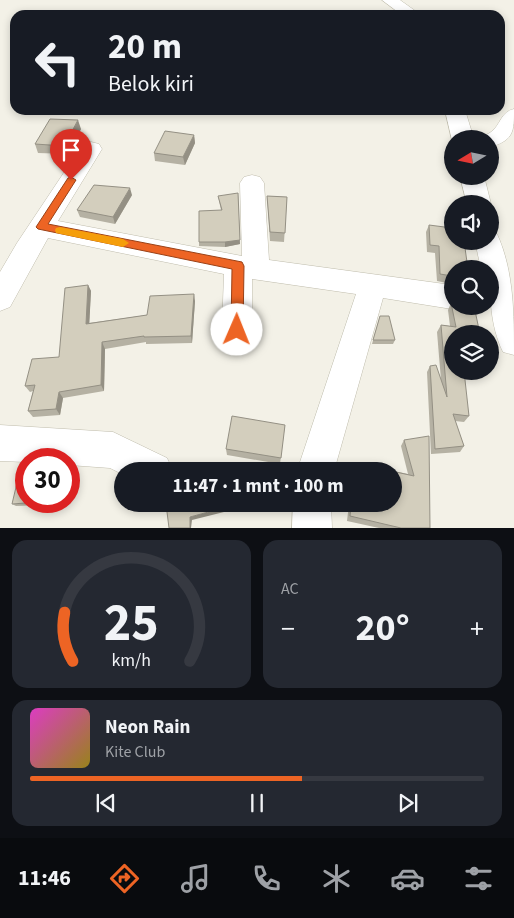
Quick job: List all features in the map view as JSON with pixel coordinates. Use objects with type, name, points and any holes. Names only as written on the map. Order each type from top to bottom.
[{"type":"street","points":[[390,0],[405,10]]},
{"type":"street","points":[[456,115],[460,130]]},
{"type":"street","points":[[499,138],[510,118],[514,115]]},
{"type":"street","points":[[2,292],[26,250],[91,149]]},
{"type":"street","points":[[237,330],[247,267],[252,183]]},
{"type":"street","points":[[41,227],[247,267],[444,296]]},
{"type":"street","points":[[319,462],[374,285]]},
{"type":"street","points":[[499,308],[514,342]]},
{"type":"street","points":[[0,443],[113,450],[136,462]]},
{"type":"street","points":[[312,512],[312,528]]},
{"type":"building","points":[[50,119],[78,120],[64,146],[35,144]]},
{"type":"building","points":[[165,131],[194,135],[183,157],[154,153]]},
{"type":"building","points":[[94,185],[130,188],[113,217],[77,210]]},
{"type":"building","points":[[238,193],[240,240],[199,242],[199,211],[222,210],[218,196]]},
{"type":"building","points":[[267,196],[287,197],[285,233],[270,232]]},
{"type":"building","points":[[429,225],[444,227],[444,250],[465,250],[467,260],[444,260],[444,275],[440,274],[439,246],[430,245]]},
{"type":"building","points":[[88,285],[86,324],[147,315],[150,296],[194,294],[191,336],[144,336],[102,342],[101,385],[59,392],[56,409],[28,411],[35,385],[25,386],[32,359],[59,357],[65,288]]},
{"type":"building","points":[[454,315],[476,315],[478,325],[456,325]]},
{"type":"building","points":[[380,316],[389,316],[395,340],[373,340]]},
{"type":"building","points":[[441,325],[444,325],[444,361]]},
{"type":"building","points":[[436,365],[447,397],[446,380],[465,380],[469,416],[453,414],[464,446],[435,449],[430,366]]},
{"type":"building","points":[[232,416],[285,425],[281,458],[226,449]]},
{"type":"building","points":[[429,436],[430,528],[401,528],[350,516],[350,512],[402,512],[402,473],[414,476],[404,440]]},
{"type":"building","points":[[15,491],[15,504],[12,504]]},
{"type":"building","points":[[167,512],[208,512],[190,517],[190,528],[169,528]]},
{"type":"slow traffic","points":[[60,230],[123,243]]},
{"type":"route","points":[[71,180],[41,227],[238,266],[237,330]]}]
